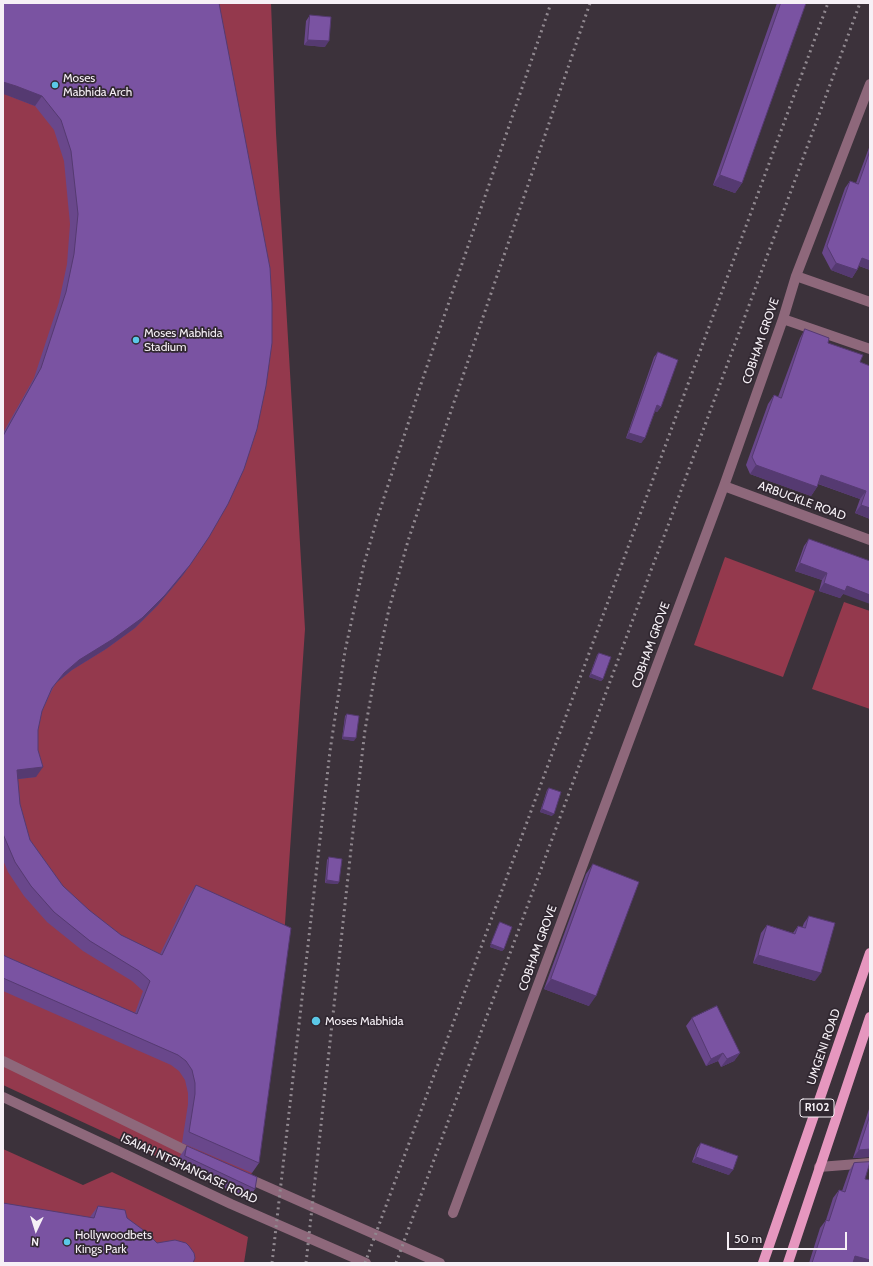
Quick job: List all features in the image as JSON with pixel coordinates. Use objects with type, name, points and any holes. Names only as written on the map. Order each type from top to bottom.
[{"type":"main road","name":"UMGENI ROAD","points":[[763,1263],[870,953]]},
{"type":"main road","name":"R102","points":[[788,1263],[870,1017]]},
{"type":"street","name":"COBHAM GROVE","points":[[453,1213],[724,486],[783,319],[796,276],[870,84]]},
{"type":"street","points":[[860,111],[870,115]]},
{"type":"street","points":[[796,276],[870,302]]},
{"type":"street","points":[[783,319],[870,349]]},
{"type":"street","name":"ARBUCKLE ROAD","points":[[724,486],[870,540]]},
{"type":"street","points":[[3,1061],[178,1148],[207,1160]]},
{"type":"street","name":"ISAIAH NTSHANGASE ROAD","points":[[3,1097],[231,1204],[366,1263]]},
{"type":"street","points":[[819,1167],[870,1162]]},
{"type":"street","points":[[236,1173],[440,1263]]},
{"type":"shaded area","points":[[3,3],[271,3],[276,133],[305,629],[284,938],[248,1199],[3,1085]]},
{"type":"shaded area","points":[[725,557],[815,591],[783,677],[694,645]]},
{"type":"shaded area","points":[[844,602],[870,611],[870,709],[812,689]]},
{"type":"shaded area","points":[[3,1149],[83,1185],[112,1172],[248,1237],[244,1263],[3,1263]]},
{"type":"building","points":[[3,3],[219,3],[270,268],[272,343],[266,386],[257,429],[244,469],[228,504],[209,537],[190,565],[165,595],[142,618],[113,639],[79,660],[64,673],[52,688],[42,711],[38,730],[38,750],[43,767],[17,770],[20,804],[30,840],[63,886],[89,910],[121,935],[162,955],[196,885],[291,928],[259,1163],[189,1132],[195,1094],[195,1083],[192,1070],[186,1061],[178,1055],[3,978],[3,955],[137,1014],[150,981],[139,971],[90,941],[54,912],[31,886],[15,862],[3,834],[3,436],[41,368],[66,292],[74,254],[78,214],[71,151],[61,120],[42,96],[3,82]]},
{"type":"building","points":[[781,3],[806,3],[742,183],[720,175]]},
{"type":"building","points":[[310,15],[331,17],[329,41],[308,40]]},
{"type":"building","points":[[870,151],[870,261],[862,258],[857,270],[836,263],[827,246],[850,181],[858,184]]},
{"type":"building","points":[[805,329],[829,338],[828,343],[863,355],[860,362],[870,366],[870,508],[861,505],[866,491],[821,475],[817,487],[756,465],[752,457],[774,395],[781,398]]},
{"type":"building","points":[[658,352],[678,360],[661,407],[657,405],[645,438],[629,433]]},
{"type":"building","points":[[809,539],[870,561],[870,595],[847,586],[845,591],[824,583],[827,573],[800,563]]},
{"type":"building","points":[[599,653],[611,657],[603,679],[591,674]]},
{"type":"building","points":[[347,714],[359,716],[356,738],[343,737]]},
{"type":"building","points":[[549,788],[561,792],[554,814],[542,809]]},
{"type":"building","points":[[329,857],[342,859],[339,882],[327,880]]},
{"type":"building","points":[[593,864],[639,882],[596,996],[551,979]]},
{"type":"building","points":[[809,916],[835,923],[821,973],[758,955],[767,925],[795,934],[798,926],[805,928]]},
{"type":"building","points":[[500,922],[512,927],[504,949],[491,944]]},
{"type":"building","points":[[717,1006],[740,1053],[727,1059],[723,1053],[711,1059],[692,1018]]},
{"type":"building","points":[[870,1115],[870,1149],[859,1150]]},
{"type":"building","points":[[701,1143],[738,1156],[733,1170],[696,1157]]},
{"type":"building","points":[[187,1146],[257,1177],[255,1189],[185,1156]]},
{"type":"building","points":[[870,1162],[865,1179],[870,1180],[870,1260],[855,1256],[853,1263],[812,1263],[826,1220],[829,1221],[839,1190],[845,1192],[854,1163]]},
{"type":"building","name":"Hollywoodbets Kings Park","points":[[3,1203],[94,1218],[98,1206],[125,1210],[127,1218],[146,1232],[157,1243],[175,1240],[186,1243],[194,1253],[195,1258],[193,1263],[3,1263]]},
{"type":"railway","points":[[272,1263],[330,751],[345,651],[364,564],[421,384],[551,3]]},
{"type":"railway","points":[[306,1263],[365,730],[389,609],[408,541],[451,411],[590,3]]},
{"type":"railway","points":[[365,1263],[828,3]]},
{"type":"railway","points":[[396,1263],[860,3]]},
{"type":"place","name":"Moses Mabhida Arch","points":[[55,85]]},
{"type":"place","name":"Moses Mabhida Stadium","points":[[136,340]]},
{"type":"place","name":"Moses Mabhida","points":[[316,1021]]},
{"type":"place","name":"Hollywoodbets Kings Park","points":[[67,1242]]}]
